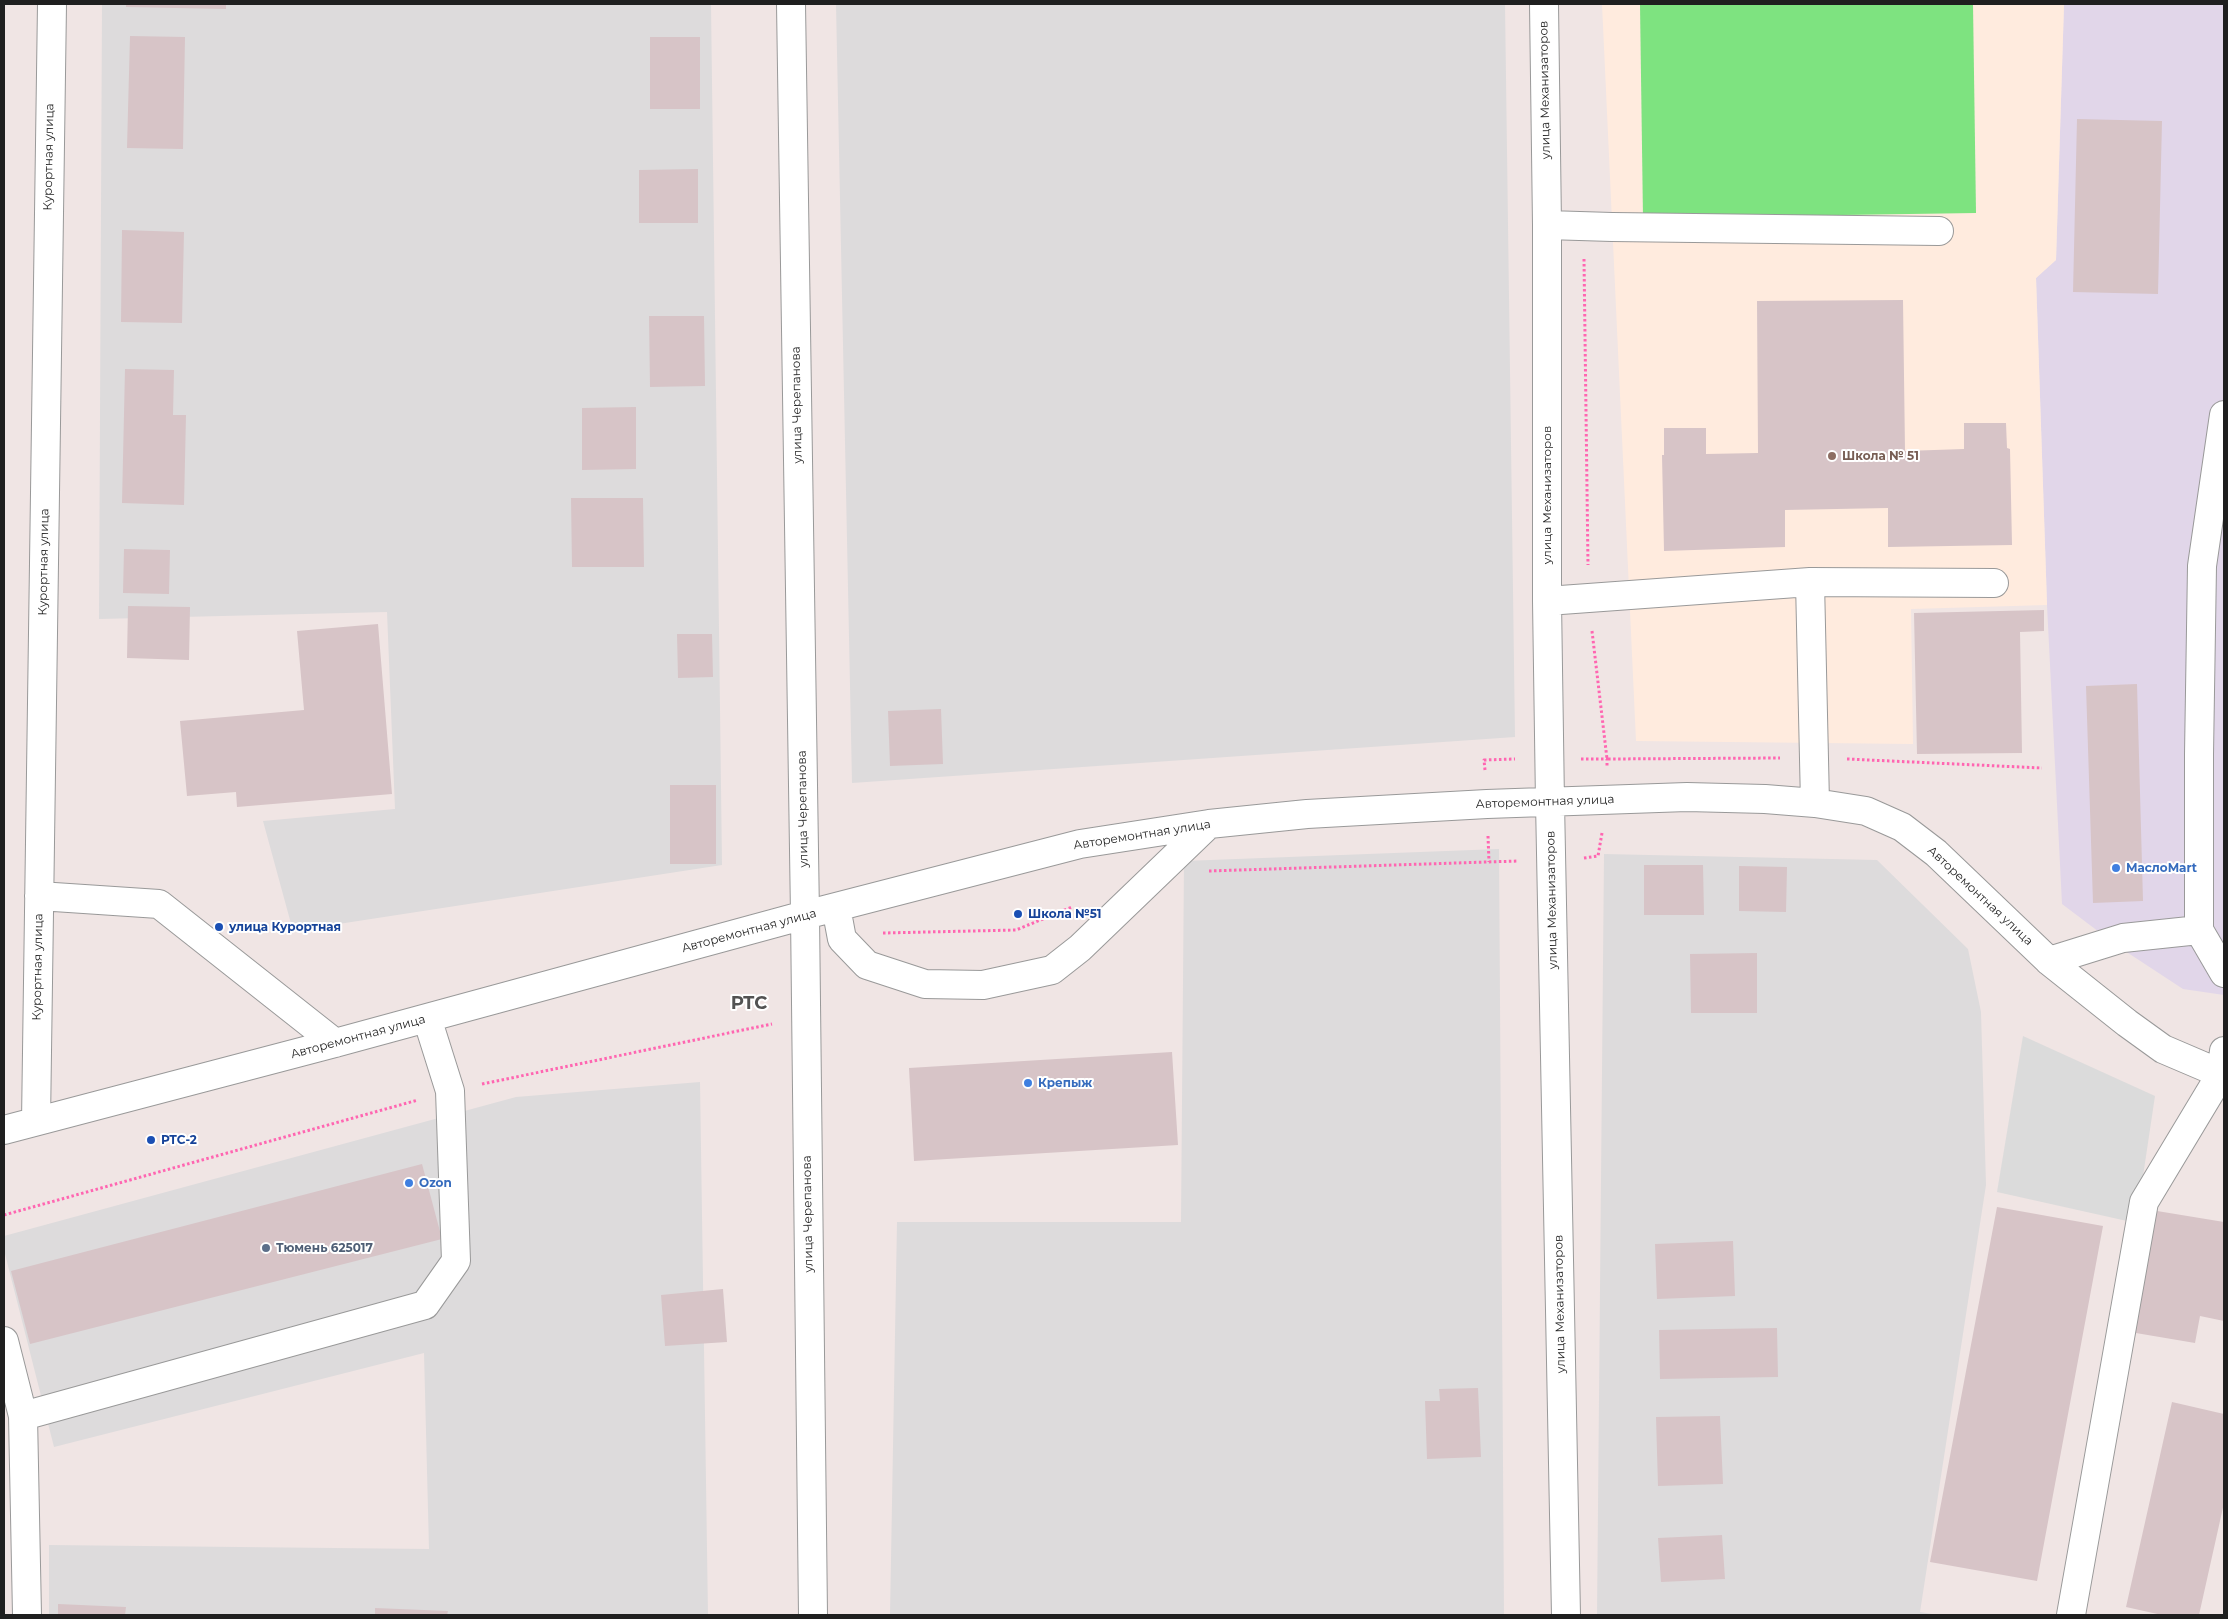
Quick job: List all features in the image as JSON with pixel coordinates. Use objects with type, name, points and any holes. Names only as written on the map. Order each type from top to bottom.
[{"type":"street","name":"Курортная улица","points":[[36,1121],[52,4]]},
{"type":"street","name":"улица Черепанова","points":[[791,4],[805,915],[813,1615]]},
{"type":"street","name":"улица Механизаторов","points":[[1544,4],[1548,225],[1547,601],[1566,1615]]},
{"type":"street","points":[[1548,225],[1939,231]]},
{"type":"street","points":[[2224,415],[2202,566],[2199,930],[2224,973]]},
{"type":"street","points":[[1547,601],[1810,582],[1994,583]]},
{"type":"street","points":[[1810,582],[1815,803]]},
{"type":"street","name":"Авторемонтная улица","points":[[4,1130],[335,1043],[805,915],[1080,844],[1209,824],[1307,814],[1687,797],[1765,799],[1815,803],[1866,811],[1902,828],[1936,852],[2049,961],[2091,996],[2163,1049],[2223,1067]]},
{"type":"street","points":[[836,907],[842,939],[867,965],[925,984],[983,985],[1052,970],[1080,948],[1209,824]]},
{"type":"street","points":[[39,896],[159,904],[335,1043]]},
{"type":"street","points":[[2049,961],[2122,938],[2199,930]]},
{"type":"street","points":[[23,1416],[425,1304],[456,1261],[450,1091],[427,1018]]},
{"type":"street","points":[[2071,1615],[2144,1202],[2223,1067]]},
{"type":"street","points":[[4,1342],[23,1416],[27,1615]]},
{"type":"path","points":[[1583,225],[1588,598],[1607,759]]},
{"type":"path","points":[[1158,873],[1489,862]]},
{"type":"path","points":[[867,965],[881,933],[1016,930],[1078,905]]},
{"type":"path","points":[[4,1214],[450,1091],[805,1017]]},
{"type":"shaded area","points":[[102,4],[711,4],[722,865],[293,931],[263,821],[395,809],[387,612],[99,619]]},
{"type":"shaded area","points":[[836,4],[1505,4],[1515,737],[852,783]]},
{"type":"shaded area","name":"Школа № 51","points":[[1602,4],[2064,4],[2056,260],[2036,278],[2047,605],[1911,609],[1913,744],[1636,741]]},
{"type":"shaded area","points":[[2064,4],[2224,4],[2224,995],[2183,989],[2119,947],[2062,904],[2047,605],[2036,278],[2056,260]]},
{"type":"shaded area","points":[[1499,849],[1504,1615],[890,1615],[897,1222],[1181,1222],[1184,861]]},
{"type":"shaded area","points":[[1604,854],[1877,860],[1968,949],[1981,1012],[1986,1185],[1920,1612],[1938,1615],[1597,1615]]},
{"type":"shaded area","points":[[2023,1036],[2155,1096],[2136,1223],[1997,1192]]},
{"type":"shaded area","points":[[700,1082],[708,1615],[49,1615],[49,1545],[429,1549],[424,1353],[54,1447],[4,1250],[4,1236],[516,1097]]},
{"type":"green space","points":[[1640,4],[1973,4],[1976,213],[1643,218]]},
{"type":"building","points":[[126,4],[226,4],[226,9],[126,7]]},
{"type":"building","points":[[130,36],[185,37],[183,149],[127,148]]},
{"type":"building","points":[[650,37],[700,37],[700,109],[650,109]]},
{"type":"building","points":[[2077,119],[2162,121],[2158,294],[2073,292]]},
{"type":"building","points":[[698,169],[698,223],[639,223],[639,170]]},
{"type":"building","points":[[122,230],[184,232],[182,323],[121,322]]},
{"type":"building","points":[[1903,300],[1905,451],[1964,449],[1964,423],[2006,423],[2007,448],[2010,449],[2012,545],[1888,547],[1888,508],[1785,510],[1785,547],[1664,551],[1662,455],[1664,455],[1664,428],[1706,428],[1706,454],[1758,453],[1757,301]]},
{"type":"building","points":[[649,316],[704,316],[705,386],[650,387]]},
{"type":"building","points":[[125,369],[174,370],[173,415],[186,415],[184,505],[122,503]]},
{"type":"building","points":[[636,407],[636,469],[582,470],[582,408]]},
{"type":"building","points":[[571,498],[643,498],[644,567],[572,567]]},
{"type":"building","points":[[124,549],[170,550],[169,594],[123,593]]},
{"type":"building","points":[[128,606],[190,607],[189,660],[127,658]]},
{"type":"building","points":[[2044,610],[2044,631],[2020,632],[2022,753],[1917,754],[1914,613]]},
{"type":"building","points":[[378,624],[392,794],[237,807],[236,792],[187,796],[180,721],[304,710],[297,631]]},
{"type":"building","points":[[677,634],[712,634],[713,677],[678,678]]},
{"type":"building","points":[[2137,684],[2143,901],[2093,903],[2086,686]]},
{"type":"building","points":[[941,709],[943,764],[890,766],[888,711]]},
{"type":"building","points":[[670,785],[716,785],[716,864],[670,864]]},
{"type":"building","points":[[1644,865],[1703,865],[1704,915],[1644,915]]},
{"type":"building","points":[[1739,866],[1787,867],[1786,912],[1739,911]]},
{"type":"building","points":[[1757,953],[1757,1013],[1691,1013],[1690,954]]},
{"type":"building","points":[[1172,1052],[1178,1145],[914,1161],[909,1068]]},
{"type":"building","points":[[422,1164],[442,1239],[30,1344],[11,1271]]},
{"type":"building","points":[[1997,1207],[2103,1226],[2037,1581],[1930,1562]]},
{"type":"building","points":[[2151,1210],[2224,1222],[2224,1321],[2200,1316],[2195,1343],[2130,1332]]},
{"type":"building","points":[[1733,1241],[1735,1296],[1657,1299],[1655,1244]]},
{"type":"building","points":[[723,1289],[727,1342],[665,1346],[661,1295]]},
{"type":"building","points":[[1777,1328],[1778,1377],[1660,1379],[1659,1330]]},
{"type":"building","points":[[1478,1388],[1481,1457],[1427,1459],[1425,1401],[1440,1401],[1439,1389]]},
{"type":"building","points":[[2172,1402],[2224,1414],[2224,1503],[2199,1615],[2162,1615],[2126,1607]]},
{"type":"building","points":[[1720,1416],[1723,1484],[1658,1486],[1656,1417]]},
{"type":"building","points":[[1722,1535],[1725,1579],[1661,1582],[1658,1538]]},
{"type":"building","points":[[58,1604],[126,1607],[125,1615],[58,1615]]},
{"type":"building","points":[[375,1608],[448,1611],[447,1615],[375,1615]]},
{"type":"place","name":"Школа № 51","points":[[1832,456]]},
{"type":"place","name":"МаслоMart","points":[[2116,868]]},
{"type":"place","name":"Школа №51","points":[[1018,914]]},
{"type":"place","name":"улица Курортная","points":[[219,927]]},
{"type":"place","name":"Крепыж","points":[[1028,1083]]},
{"type":"place","name":"РТС-2","points":[[151,1140]]},
{"type":"place","name":"Ozon","points":[[409,1183]]},
{"type":"place","name":"Тюмень 625017","points":[[266,1248]]},
{"type":"district","name":"РТС","points":[[749,1004]]}]
